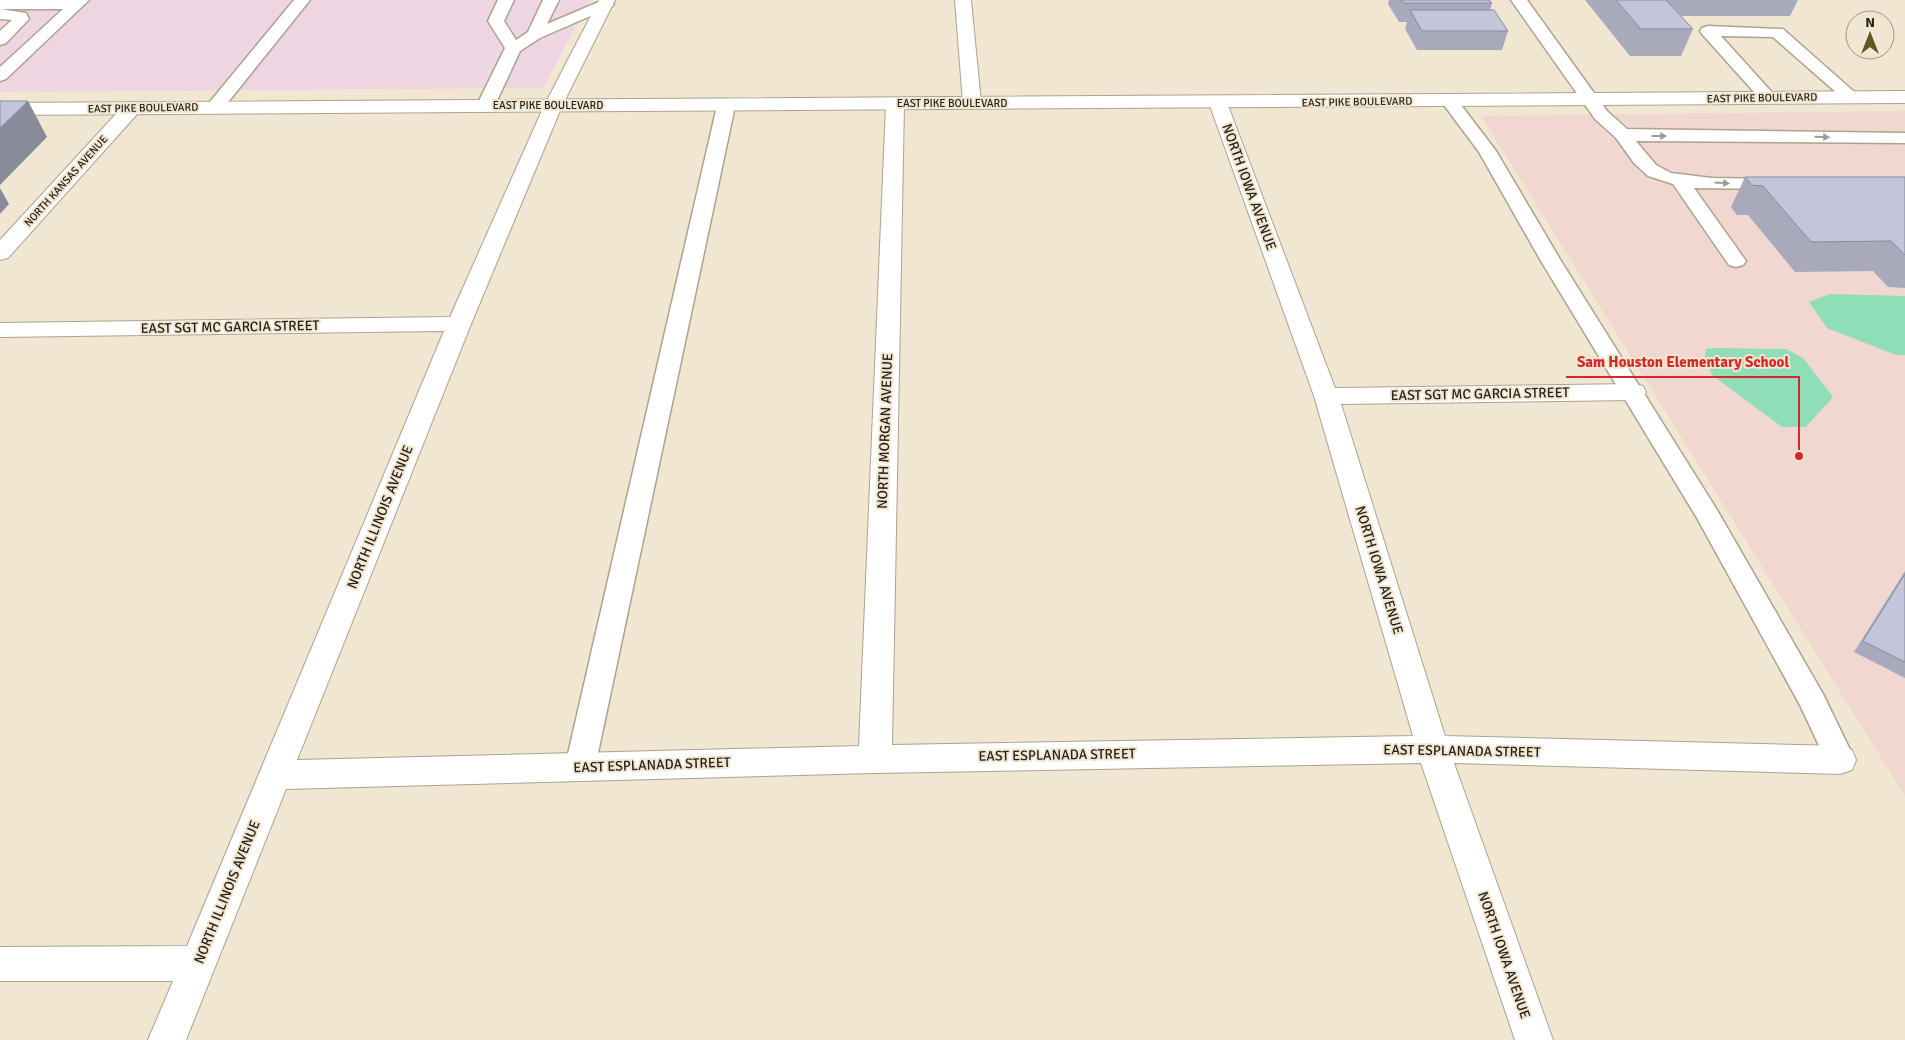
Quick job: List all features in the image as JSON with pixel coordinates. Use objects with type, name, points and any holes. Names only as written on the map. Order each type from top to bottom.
[{"type":"street","points":[[964,0],[972,103]]},
{"type":"street","name":"NORTH ILLINOIS AVENUE","points":[[167,1040],[459,324],[554,106],[607,2]]},
{"type":"street","name":"EAST PIKE BOULEVARD","points":[[0,109],[486,105],[726,106],[1218,103],[1905,97]]},
{"type":"street","name":"NORTH IOWA AVENUE","points":[[1218,103],[1326,396],[1433,749],[1534,1040]]},
{"type":"street","name":"NORTH MORGAN AVENUE","points":[[875,759],[895,104]]},
{"type":"street","name":"NORTH KANSAS AVENUE","points":[[0,253],[132,108]]},
{"type":"street","name":"EAST SGT MC GARCIA STREET","points":[[0,330],[459,324]]},
{"type":"street","name":"EAST SGT MC GARCIA STREET","points":[[1326,396],[1634,392]]},
{"type":"street","name":"EAST ESPLANADA STREET","points":[[274,775],[875,759],[1433,749],[1840,760]]},
{"type":"street","points":[[0,964],[198,963]]},
{"type":"lane","points":[[215,107],[302,0]]},
{"type":"lane","points":[[506,0],[496,21],[513,48]]},
{"type":"lane","points":[[534,35],[551,0]]},
{"type":"lane","points":[[1519,0],[1602,114],[1622,134],[1652,171],[1679,179],[1731,183],[1796,184]]},
{"type":"lane","points":[[0,4],[79,2]]},
{"type":"lane","points":[[0,76],[6,64],[79,2]]},
{"type":"lane","points":[[486,105],[513,48],[534,35],[607,2]]},
{"type":"lane","points":[[0,14],[21,16],[22,19],[0,40]]},
{"type":"lane","points":[[1769,98],[1708,31],[1777,32],[1852,97]]},
{"type":"lane","points":[[1449,101],[1487,151],[1551,261],[1634,392],[1708,516],[1813,702],[1840,760]]},
{"type":"lane","points":[[580,767],[726,106]]},
{"type":"lane","points":[[1622,134],[1638,136],[1905,138]]},
{"type":"lane","points":[[1679,179],[1736,261]]},
{"type":"shaded area","points":[[0,0],[590,0],[543,88],[0,92]]},
{"type":"shaded area","points":[[1905,111],[1905,796],[1481,116]]},
{"type":"green space","points":[[1830,294],[1905,296],[1905,355],[1896,355],[1827,328],[1809,302]]},
{"type":"green space","points":[[1706,349],[1786,349],[1803,358],[1833,397],[1806,427],[1782,427],[1712,375],[1705,356]]},
{"type":"building","points":[[1401,0],[1489,0],[1492,3],[1403,3]]},
{"type":"building","points":[[1616,0],[1666,0],[1693,29],[1641,29]]},
{"type":"building","points":[[1410,10],[1494,10],[1508,31],[1422,31]]},
{"type":"building","points":[[0,101],[28,101],[0,128]]},
{"type":"building","points":[[1745,177],[1905,177],[1905,255],[1891,241],[1811,242],[1763,186],[1752,185]]},
{"type":"building","points":[[1905,574],[1905,662],[1863,641]]},
{"type":"place","name":"Sam Houston Elementary School","points":[[1799,456]]}]
